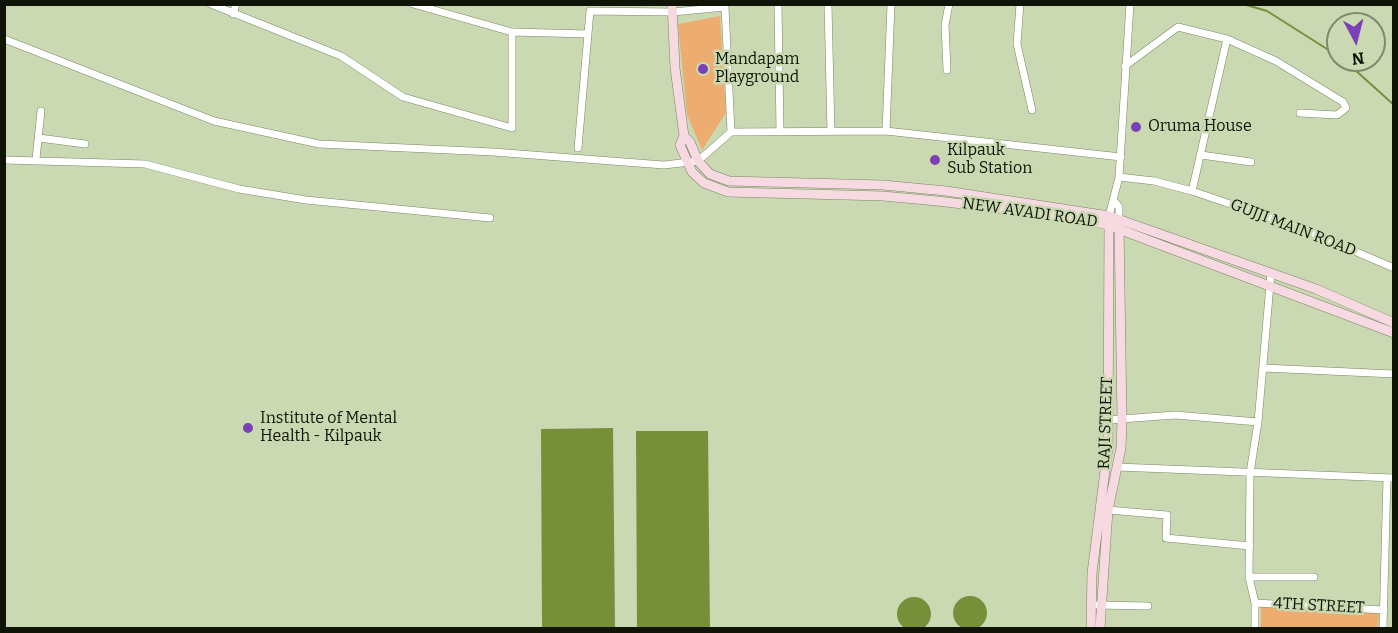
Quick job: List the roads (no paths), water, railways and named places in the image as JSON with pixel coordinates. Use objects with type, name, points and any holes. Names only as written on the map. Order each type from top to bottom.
[{"type":"main road","name":"NEW AVADI ROAD","points":[[673,8],[675,68],[684,136],[680,145],[687,162],[704,183],[728,192],[883,196],[1114,221],[1269,285],[1394,333]]},
{"type":"main road","name":"NEW AVADI ROAD","points":[[684,136],[690,142],[698,161],[710,174],[729,181],[883,185],[946,191],[1114,221],[1316,289],[1394,323]]},
{"type":"main road","name":"RAJI STREET","points":[[1091,628],[1108,510],[1117,466],[1122,420],[1120,319],[1114,221]]},
{"type":"main road","name":"RAJI STREET","points":[[1100,628],[1092,573],[1108,447],[1108,319],[1114,221]]},
{"type":"main road","points":[[1108,319],[1120,319]]},
{"type":"street","points":[[211,4],[341,56],[403,97],[512,128],[512,32]]},
{"type":"street","points":[[233,14],[236,4]]},
{"type":"street","points":[[413,4],[512,32],[588,34]]},
{"type":"street","points":[[778,4],[780,132]]},
{"type":"street","points":[[828,4],[831,132]]},
{"type":"street","points":[[886,131],[891,4]]},
{"type":"street","points":[[947,70],[945,25],[950,4]]},
{"type":"street","points":[[1020,4],[1017,44],[1032,110]]},
{"type":"street","points":[[1114,221],[1119,207],[1115,202],[1121,157],[1130,4]]},
{"type":"street","points":[[578,148],[590,11],[725,6],[731,132]]},
{"type":"street","points":[[1125,66],[1178,27],[1227,39],[1276,61],[1343,102],[1346,108],[1337,115],[1300,113]]},
{"type":"street","points":[[4,39],[214,121],[319,144],[493,152],[664,165],[698,161],[731,132],[886,131],[1121,157]]},
{"type":"street","points":[[1192,190],[1227,39]]},
{"type":"street","points":[[36,159],[41,111]]},
{"type":"street","points":[[39,138],[85,144]]},
{"type":"street","points":[[1201,155],[1251,162]]},
{"type":"street","points":[[4,160],[36,159],[145,164],[239,189],[297,199],[490,218]]},
{"type":"street","name":"GUJJI MAIN ROAD","points":[[1119,177],[1154,181],[1192,190],[1298,227],[1394,268]]},
{"type":"street","points":[[1254,628],[1255,603],[1249,577],[1250,473],[1258,422],[1271,273]]},
{"type":"street","points":[[1263,368],[1394,374]]},
{"type":"street","points":[[1108,420],[1174,415],[1258,422]]},
{"type":"street","points":[[1117,466],[1390,478],[1383,628]]},
{"type":"street","points":[[1108,510],[1167,515],[1166,538],[1250,546]]},
{"type":"street","points":[[1249,577],[1314,577]]},
{"type":"street","name":"4TH STREET","points":[[1255,603],[1384,610]]},
{"type":"street","points":[[1096,605],[1148,606]]},
{"type":"waterway","points":[[1243,4],[1267,11],[1326,48]]},
{"type":"waterway","points":[[1357,72],[1394,105]]},
{"type":"place","name":"Mandapam Playground","points":[[703,69]]},
{"type":"place","name":"Oruma House","points":[[1136,127]]},
{"type":"place","name":"Kilpauk Sub Station","points":[[935,160]]},
{"type":"place","name":"Institute of Mental Health - Kilpauk","points":[[248,428]]}]
